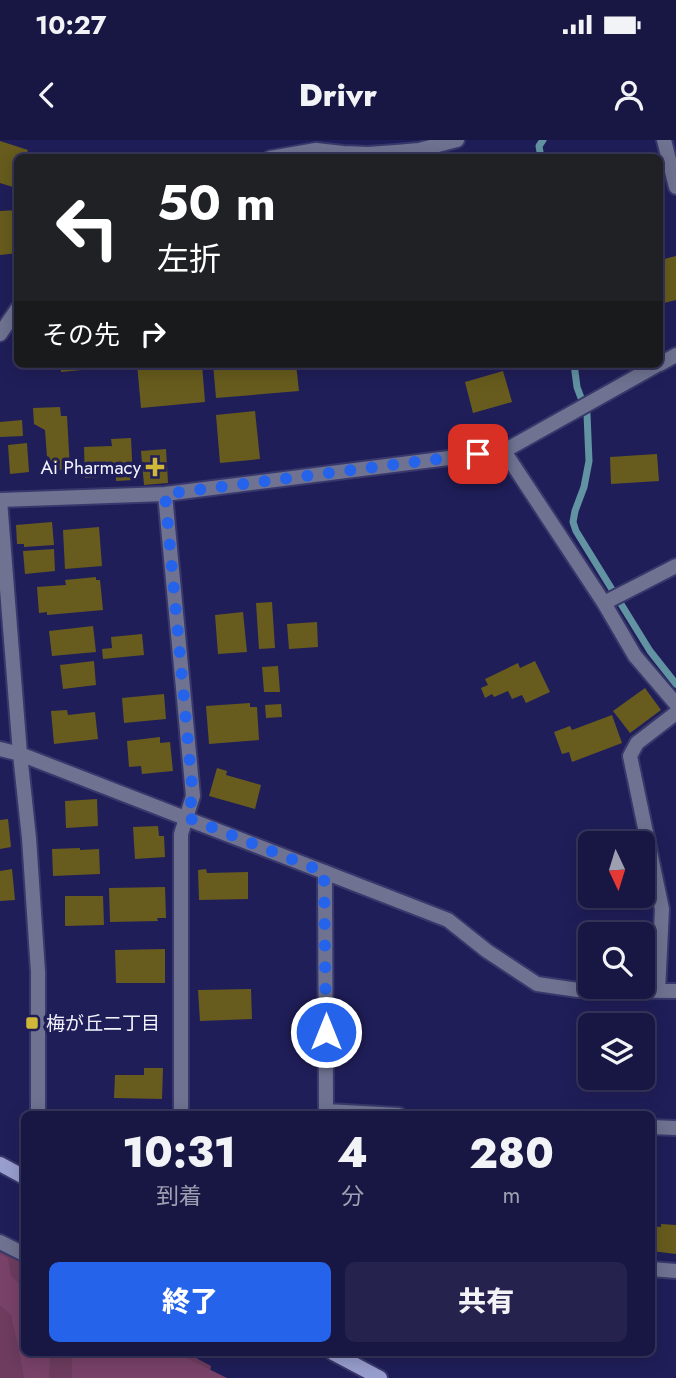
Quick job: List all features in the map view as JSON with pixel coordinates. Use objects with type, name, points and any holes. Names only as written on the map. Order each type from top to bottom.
[{"type":"street","points":[[290,154],[316,149],[368,154],[395,146],[419,150],[457,140]]},
{"type":"street","points":[[664,140],[676,187]]},
{"type":"street","points":[[0,334],[14,315]]},
{"type":"street","points":[[38,1111],[38,972],[0,500],[165,494],[504,451],[652,368]]},
{"type":"street","points":[[504,451],[604,603],[635,656],[674,698]]},
{"type":"street","points":[[165,494],[193,796],[181,834],[181,1111]]},
{"type":"street","points":[[604,603],[676,566]]},
{"type":"street","points":[[658,991],[662,909],[630,756],[637,743],[676,713]]},
{"type":"street","points":[[0,749],[20,754],[186,817],[448,920],[487,951],[537,984],[578,990],[676,991]]},
{"type":"street","points":[[324,872],[326,1111]]},
{"type":"street","points":[[655,1127],[676,1128]]},
{"type":"street","points":[[0,1164],[21,1175]]},
{"type":"street","points":[[0,1242],[21,1252]]},
{"type":"street","points":[[655,1269],[676,1271]]},
{"type":"street","points":[[338,1356],[380,1378]]},
{"type":"shaded area","points":[[0,1250],[21,1261],[21,1356],[193,1356],[211,1366],[209,1378],[0,1378]]},
{"type":"shaded area","points":[[0,1254],[8,1258],[11,1276],[21,1285],[21,1356],[50,1356],[49,1378],[24,1378],[11,1315],[0,1305]]},
{"type":"shaded area","points":[[72,1356],[182,1356],[227,1378],[72,1378]]},
{"type":"building","points":[[0,141],[28,150],[26,154],[14,154],[14,187],[0,183]]},
{"type":"building","points":[[14,210],[14,253],[0,255],[0,211]]},
{"type":"building","points":[[676,256],[676,300],[663,303],[663,259]]},
{"type":"building","points":[[60,368],[82,368],[82,370],[61,372]]},
{"type":"building","points":[[137,368],[202,368],[205,402],[141,408]]},
{"type":"building","points":[[213,368],[296,368],[299,391],[216,398]]},
{"type":"building","points":[[503,371],[512,402],[473,413],[465,382]]},
{"type":"building","points":[[60,407],[61,416],[67,416],[70,469],[48,471],[45,430],[34,424],[33,408]]},
{"type":"building","points":[[255,411],[260,459],[220,463],[216,415]]},
{"type":"building","points":[[22,420],[23,436],[0,437],[0,422]]},
{"type":"building","points":[[131,438],[133,480],[116,481],[116,476],[85,478],[84,447],[112,446],[111,439]]},
{"type":"building","points":[[27,443],[29,472],[10,474],[8,445]]},
{"type":"building","name":"Ai Pharmacy","points":[[166,449],[168,483],[144,485],[141,451]]},
{"type":"building","points":[[657,454],[659,481],[611,484],[610,457]]},
{"type":"building","points":[[52,522],[54,545],[24,547],[24,544],[17,544],[16,525]]},
{"type":"building","points":[[99,527],[102,566],[65,569],[63,530]]},
{"type":"building","points":[[54,549],[55,571],[25,574],[23,551]]},
{"type":"building","points":[[96,577],[96,580],[100,580],[103,610],[47,615],[47,612],[39,613],[37,587],[66,585],[65,580]]},
{"type":"building","points":[[272,602],[275,648],[259,649],[256,603]]},
{"type":"building","points":[[243,612],[247,652],[218,654],[215,615]]},
{"type":"building","points":[[317,622],[318,647],[289,649],[287,624]]},
{"type":"building","points":[[93,626],[96,652],[52,656],[49,631]]},
{"type":"building","points":[[142,634],[144,655],[103,659],[102,649],[112,648],[111,637]]},
{"type":"building","points":[[94,661],[96,685],[63,689],[60,665]]},
{"type":"building","points":[[535,661],[550,692],[526,703],[522,695],[512,699],[508,691],[485,698],[481,688],[488,685],[485,679],[518,663],[520,668]]},
{"type":"building","points":[[278,666],[280,692],[264,692],[262,667]]},
{"type":"building","points":[[645,688],[661,710],[630,733],[613,711]]},
{"type":"building","points":[[164,694],[166,719],[124,723],[122,698]]},
{"type":"building","points":[[250,703],[250,707],[257,707],[259,740],[209,744],[206,706]]},
{"type":"building","points":[[281,704],[282,717],[266,718],[265,705]]},
{"type":"building","points":[[67,710],[68,715],[95,712],[98,739],[54,744],[51,711]]},
{"type":"building","points":[[612,715],[622,743],[572,762],[569,752],[562,754],[554,732],[570,726],[572,730]]},
{"type":"building","points":[[160,737],[160,743],[170,742],[173,771],[142,774],[141,766],[129,767],[127,741]]},
{"type":"building","points":[[217,768],[227,771],[226,775],[261,785],[255,809],[209,796]]},
{"type":"building","points":[[97,799],[98,826],[66,828],[65,801]]},
{"type":"building","points":[[8,819],[11,847],[0,849],[0,820]]},
{"type":"building","points":[[158,826],[159,836],[164,836],[165,857],[135,859],[133,827]]},
{"type":"building","points":[[52,849],[99,849],[100,874],[53,876]]},
{"type":"building","points":[[12,869],[15,900],[0,901],[0,871]]},
{"type":"building","points":[[206,869],[207,873],[248,872],[248,899],[199,900],[198,870]]},
{"type":"building","points":[[165,887],[166,918],[157,918],[158,921],[110,922],[109,888]]},
{"type":"building","points":[[65,896],[103,896],[104,925],[65,926]]},
{"type":"building","points":[[165,949],[165,983],[116,983],[115,950]]},
{"type":"building","points":[[251,989],[252,1019],[200,1021],[198,990]]},
{"type":"building","points":[[144,1068],[163,1068],[162,1099],[114,1098],[115,1075],[144,1075]]},
{"type":"building","points":[[661,1224],[676,1225],[676,1254],[655,1251],[655,1226],[661,1227]]},
{"type":"waterway","points":[[540,154],[539,146],[543,140]]},
{"type":"waterway","points":[[575,368],[577,387],[587,414],[589,461],[573,522],[650,651],[676,684]]},
{"type":"place","name":"Ai Pharmacy","points":[[155,467]]},
{"type":"place","name":"梅が丘二丁目","points":[[32,1023]]},
{"type":"route","points":[[326,1032],[324,872],[186,817],[193,796],[165,494],[478,454]]}]
